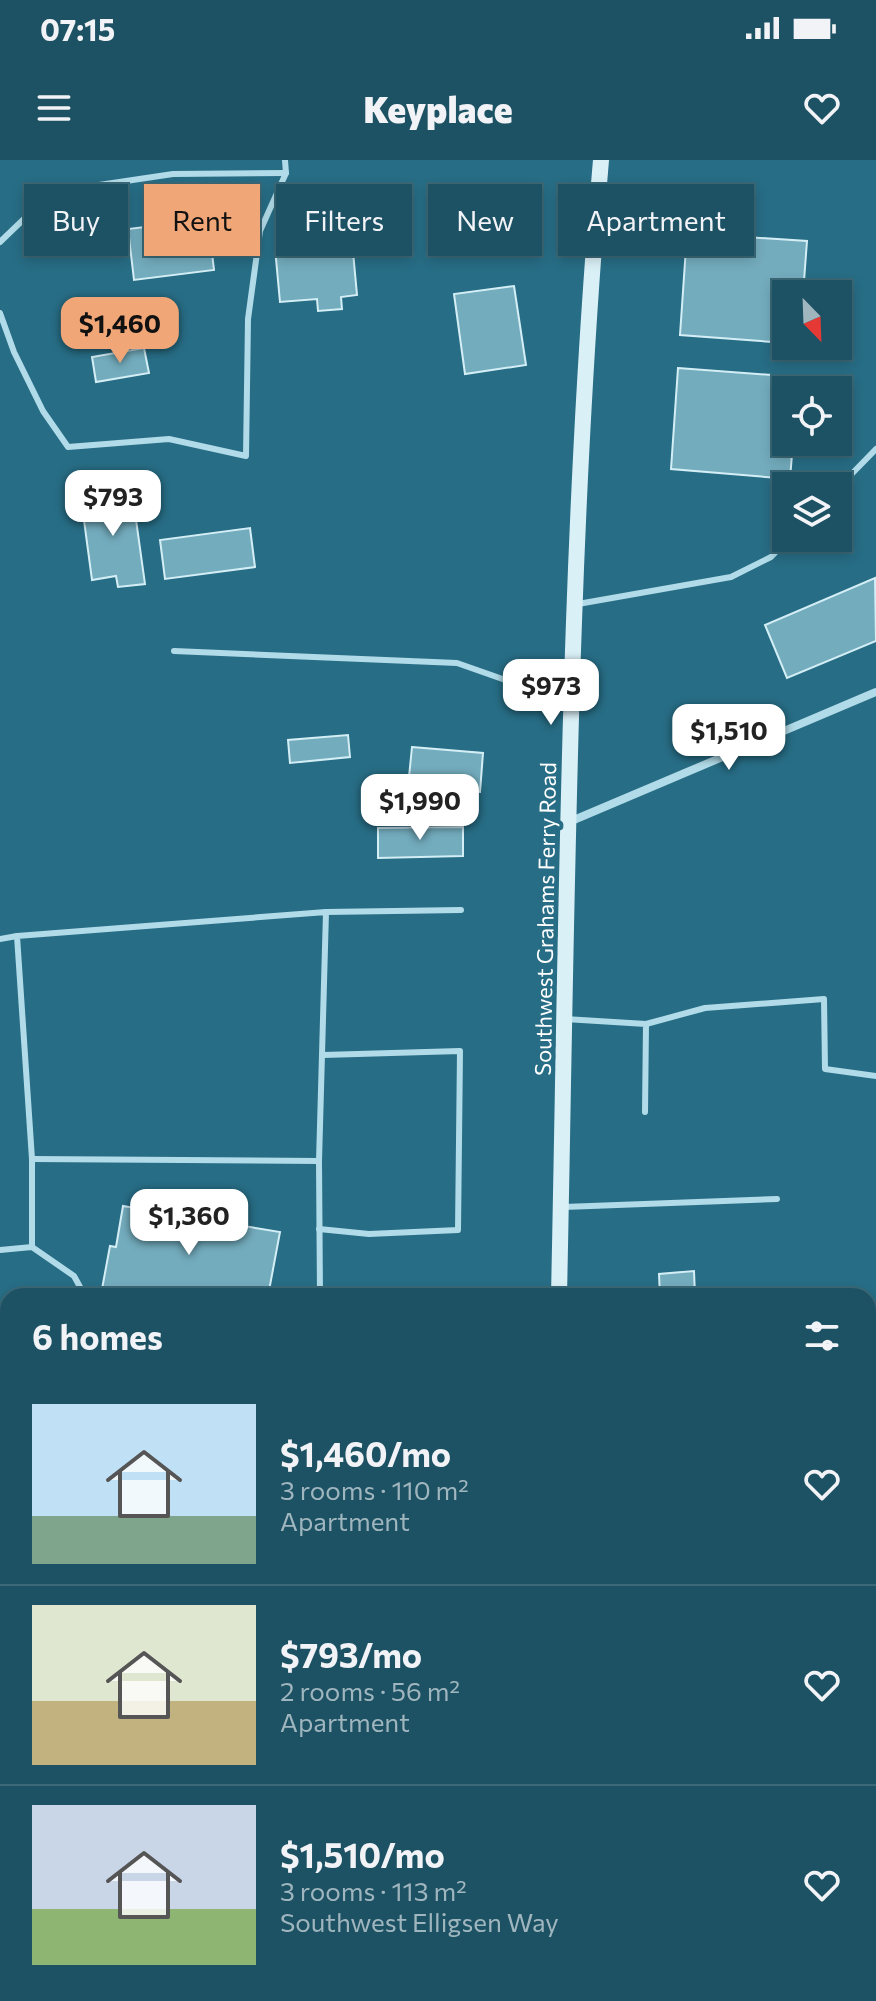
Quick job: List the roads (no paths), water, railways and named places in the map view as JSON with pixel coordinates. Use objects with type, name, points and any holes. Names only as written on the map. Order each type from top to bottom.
[{"type":"main road","name":"Southwest Grahams Ferry Road","points":[[559,1288],[574,605],[592,268],[601,160]]},
{"type":"street","points":[[569,823],[876,692]]},
{"type":"lane","points":[[0,313],[14,352],[43,411],[68,447],[169,439],[246,456],[248,319],[260,231],[286,173],[285,160]]},
{"type":"lane","points":[[0,242],[52,192],[173,174],[286,173]]},
{"type":"lane","points":[[852,474],[876,449]]},
{"type":"lane","points":[[574,605],[731,577],[776,552]]},
{"type":"lane","points":[[174,651],[457,663],[571,703]]},
{"type":"lane","points":[[0,939],[326,912],[461,910]]},
{"type":"lane","points":[[320,1288],[319,1161],[326,912]]},
{"type":"lane","points":[[17,936],[32,1159],[32,1247]]},
{"type":"lane","points":[[564,1019],[646,1024],[705,1008],[824,999],[825,1069],[876,1076]]},
{"type":"lane","points":[[645,1112],[646,1024]]},
{"type":"lane","points":[[319,1229],[369,1234],[458,1230],[460,1051],[323,1055]]},
{"type":"lane","points":[[32,1159],[319,1161]]},
{"type":"lane","points":[[560,1207],[777,1199]]},
{"type":"lane","points":[[0,1250],[32,1247],[74,1276],[81,1288]]}]
